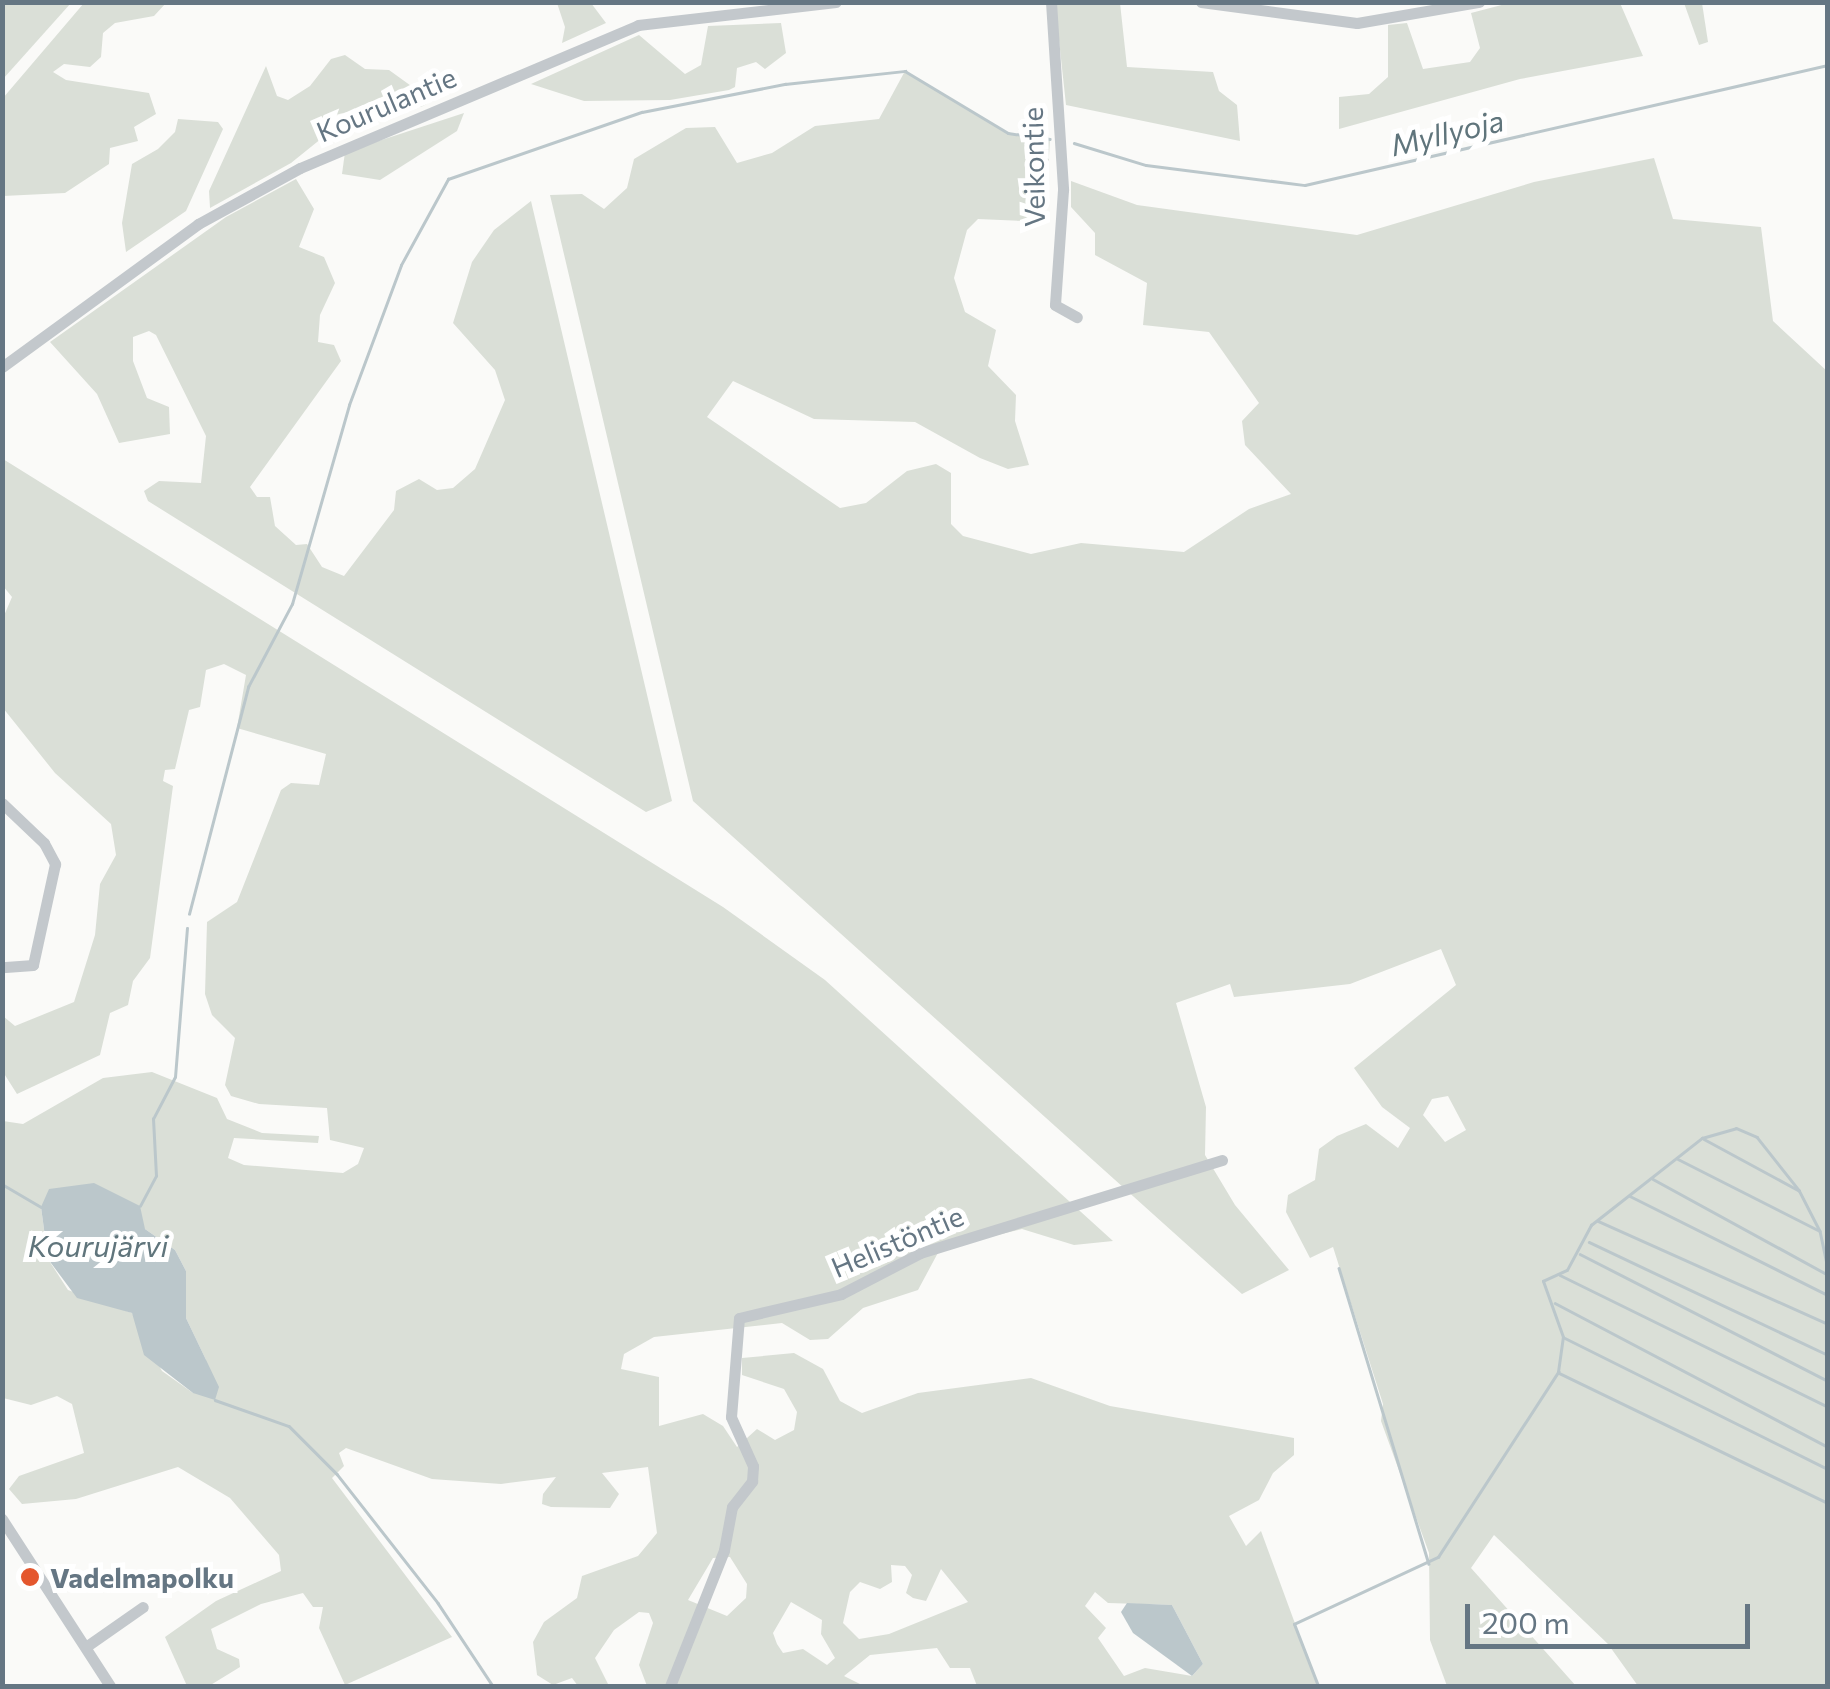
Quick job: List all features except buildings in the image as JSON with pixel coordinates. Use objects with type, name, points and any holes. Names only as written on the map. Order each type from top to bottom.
[{"type":"street","name":"Kourulantie","points":[[2,367],[198,224],[300,168],[638,25],[836,2]]},
{"type":"street","name":"Veikontie","points":[[1051,2],[1064,190],[1055,305],[1077,318]]},
{"type":"street","points":[[1201,2],[1357,23],[1478,2]]},
{"type":"street","points":[[2,803],[44,843],[55,864],[33,965],[2,967]]},
{"type":"street","name":"Helistöntie","points":[[670,1686],[724,1550],[732,1506],[752,1481],[753,1466],[731,1417],[739,1318],[840,1294],[920,1252],[1222,1160]]},
{"type":"street","points":[[5,1528],[110,1686]]},
{"type":"street","points":[[87,1646],[143,1607]]},
{"type":"shaded area","points":[[1513,2],[1620,3],[1643,56],[1520,79],[1339,129],[1339,97],[1369,94],[1388,77],[1388,25],[1407,23],[1423,69],[1470,62],[1480,48],[1471,13]]},
{"type":"shaded area","points":[[2,3],[71,3],[3,79]]},
{"type":"shaded area","points":[[84,3],[166,3],[154,16],[115,23],[103,33],[101,57],[90,67],[64,64],[53,72],[66,80],[149,93],[156,114],[134,127],[138,141],[110,148],[109,164],[65,193],[3,196],[3,98]]},
{"type":"shaded area","points":[[557,3],[591,3],[606,23],[562,43],[565,27]]},
{"type":"shaded area","points":[[1055,3],[1120,3],[1127,67],[1213,72],[1219,91],[1237,105],[1240,141],[1066,105]]},
{"type":"shaded area","points":[[1684,3],[1702,3],[1708,42],[1699,45]]},
{"type":"shaded area","points":[[781,23],[786,53],[765,69],[756,62],[737,68],[735,87],[729,90],[670,100],[584,101],[531,84],[639,35],[685,74],[701,65],[708,26]]},
{"type":"shaded area","points":[[345,55],[365,69],[389,70],[432,101],[421,107],[402,102],[375,118],[356,110],[335,115],[327,134],[291,163],[210,208],[209,191],[266,66],[277,96],[288,100],[310,86],[331,59]]},
{"type":"shaded area","points":[[905,71],[1008,133],[1050,139],[1045,222],[978,219],[967,230],[954,278],[965,312],[996,330],[988,366],[1016,395],[1015,421],[1029,465],[1008,469],[915,422],[814,419],[733,381],[707,417],[840,508],[866,503],[907,471],[936,464],[951,473],[951,524],[963,536],[1031,554],[1081,543],[1184,552],[1249,509],[1291,494],[1245,445],[1242,421],[1259,403],[1209,332],[1143,325],[1147,283],[1095,255],[1095,233],[1071,207],[1071,181],[1137,205],[1357,235],[1534,182],[1654,158],[1673,219],[1761,227],[1773,321],[1828,372],[1827,1686],[1638,1686],[1608,1644],[1494,1535],[1471,1568],[1576,1686],[1447,1686],[1430,1640],[1429,1553],[1381,1421],[1383,1404],[1333,1247],[1310,1258],[1286,1212],[1288,1195],[1315,1180],[1319,1149],[1337,1136],[1366,1124],[1398,1148],[1410,1128],[1382,1107],[1354,1068],[1456,985],[1441,949],[1350,984],[1234,997],[1230,984],[1176,1003],[1206,1107],[1205,1155],[1235,1205],[1289,1270],[1242,1294],[693,801],[550,195],[582,194],[604,209],[627,188],[634,159],[686,128],[715,127],[737,163],[772,153],[815,126],[879,119]],"holes":[[[1448,1096],[1466,1130],[1445,1142],[1423,1115],[1432,1099]]]},
{"type":"shaded area","points":[[464,113],[457,131],[380,180],[342,174],[345,152]]},
{"type":"shaded area","points":[[178,119],[218,122],[223,129],[186,211],[126,252],[122,223],[132,164],[158,149],[175,132]]},
{"type":"shaded area","points":[[296,179],[314,209],[299,247],[324,257],[335,283],[320,315],[318,342],[334,345],[341,361],[250,487],[257,497],[270,497],[275,526],[296,545],[307,544],[322,567],[344,576],[394,510],[396,491],[419,479],[437,490],[453,488],[475,469],[505,400],[495,370],[453,323],[472,262],[494,230],[531,201],[672,801],[646,812],[148,501],[144,491],[159,481],[201,483],[206,436],[156,335],[149,331],[133,337],[133,361],[147,398],[169,407],[170,434],[119,443],[97,394],[50,342],[226,217]]},
{"type":"shaded area","points":[[3,459],[723,907],[825,980],[1113,1241],[1074,1245],[1022,1229],[940,1249],[918,1290],[863,1308],[828,1339],[810,1340],[782,1323],[654,1337],[624,1354],[621,1369],[659,1377],[659,1426],[703,1414],[723,1426],[737,1447],[757,1429],[775,1440],[794,1430],[797,1412],[784,1389],[742,1375],[742,1358],[794,1353],[823,1369],[840,1401],[862,1413],[918,1393],[1031,1378],[1110,1406],[1294,1438],[1294,1455],[1273,1473],[1259,1500],[1229,1516],[1246,1546],[1261,1531],[1318,1686],[977,1686],[970,1668],[950,1668],[937,1648],[870,1655],[844,1676],[864,1686],[647,1686],[639,1665],[653,1623],[649,1613],[639,1612],[614,1630],[595,1658],[609,1686],[578,1686],[572,1678],[553,1685],[537,1675],[533,1642],[544,1622],[577,1598],[582,1576],[638,1556],[657,1533],[648,1467],[602,1473],[619,1494],[610,1508],[551,1507],[542,1504],[543,1494],[556,1477],[501,1484],[432,1479],[346,1448],[339,1453],[344,1466],[332,1478],[452,1637],[345,1685],[319,1628],[323,1607],[313,1607],[303,1593],[261,1604],[211,1629],[217,1649],[239,1659],[240,1667],[209,1686],[187,1686],[165,1637],[216,1601],[281,1571],[279,1555],[230,1498],[178,1467],[76,1499],[22,1504],[9,1489],[19,1476],[84,1453],[72,1404],[57,1396],[31,1405],[3,1398],[3,1121],[23,1124],[103,1078],[152,1072],[217,1098],[227,1119],[262,1133],[319,1136],[318,1143],[234,1138],[228,1158],[244,1165],[343,1173],[358,1164],[364,1148],[330,1140],[327,1108],[259,1104],[231,1096],[225,1085],[235,1038],[212,1015],[205,994],[207,922],[237,902],[281,790],[291,783],[319,785],[326,754],[237,728],[246,675],[224,664],[206,670],[200,707],[189,710],[175,769],[165,770],[163,781],[173,786],[150,958],[133,981],[128,1005],[110,1013],[100,1055],[17,1094],[3,1072],[3,1016],[15,1026],[74,1002],[95,935],[100,884],[116,855],[111,824],[55,773],[3,708],[3,618],[12,597],[3,586]],"holes":[[[41,1207],[145,1229],[175,1250],[186,1271],[186,1318],[206,1360],[193,1393],[162,1371],[132,1313],[68,1290],[48,1259]],[[730,1557],[747,1584],[746,1598],[727,1616],[688,1600],[713,1558]],[[891,1565],[905,1566],[912,1575],[906,1593],[926,1601],[941,1569],[968,1602],[889,1634],[859,1639],[843,1623],[850,1592],[860,1582],[880,1589],[892,1582]],[[1095,1592],[1108,1603],[1172,1605],[1203,1664],[1192,1676],[1145,1668],[1124,1676],[1098,1638],[1106,1628],[1085,1606]],[[791,1602],[822,1620],[821,1634],[835,1658],[827,1665],[803,1649],[783,1653],[773,1633]]]},
{"type":"water","name":"Kourujärvi","points":[[94,1183],[140,1206],[145,1229],[175,1250],[186,1271],[186,1318],[219,1387],[215,1400],[193,1393],[144,1355],[132,1313],[77,1298],[48,1259],[41,1207],[49,1189]]},
{"type":"water","points":[[1127,1603],[1172,1605],[1203,1664],[1192,1676],[1133,1633],[1121,1612]]},
{"type":"waterway","name":"Myllyoja","points":[[1074,143],[1146,165],[1305,185],[1828,65]]},
{"type":"waterway","points":[[189,914],[248,687],[292,604],[349,405],[401,265],[448,179],[642,112],[785,84],[905,71],[1008,133],[1050,139]]},
{"type":"waterway","points":[[140,1206],[156,1176],[153,1119],[175,1077],[187,928]]},
{"type":"waterway","points":[[1318,1686],[1294,1624],[1438,1557],[1558,1372],[1563,1337],[1543,1281],[1567,1270],[1591,1225],[1702,1138],[1736,1128],[1757,1137],[1799,1190],[1820,1231],[1828,1270]]},
{"type":"waterway","points":[[1704,1139],[1798,1190]]},
{"type":"waterway","points":[[1678,1159],[1818,1230]]},
{"type":"waterway","points":[[1653,1179],[1828,1275]]},
{"type":"waterway","points":[[2,1184],[41,1207]]},
{"type":"waterway","points":[[1630,1196],[1828,1295]]},
{"type":"waterway","points":[[1598,1221],[1828,1324]]},
{"type":"waterway","points":[[1589,1242],[1828,1355]]},
{"type":"waterway","points":[[1580,1254],[1828,1381]]},
{"type":"waterway","points":[[1339,1268],[1429,1564]]},
{"type":"waterway","points":[[1560,1275],[1828,1407]]},
{"type":"waterway","points":[[1555,1303],[1828,1447]]},
{"type":"waterway","points":[[1565,1338],[1828,1469]]},
{"type":"waterway","points":[[1559,1373],[1828,1503]]},
{"type":"waterway","points":[[215,1400],[289,1426],[337,1474],[438,1603],[493,1686]]},
{"type":"place","name":"Vadelmapolku","points":[[30,1577]]}]
